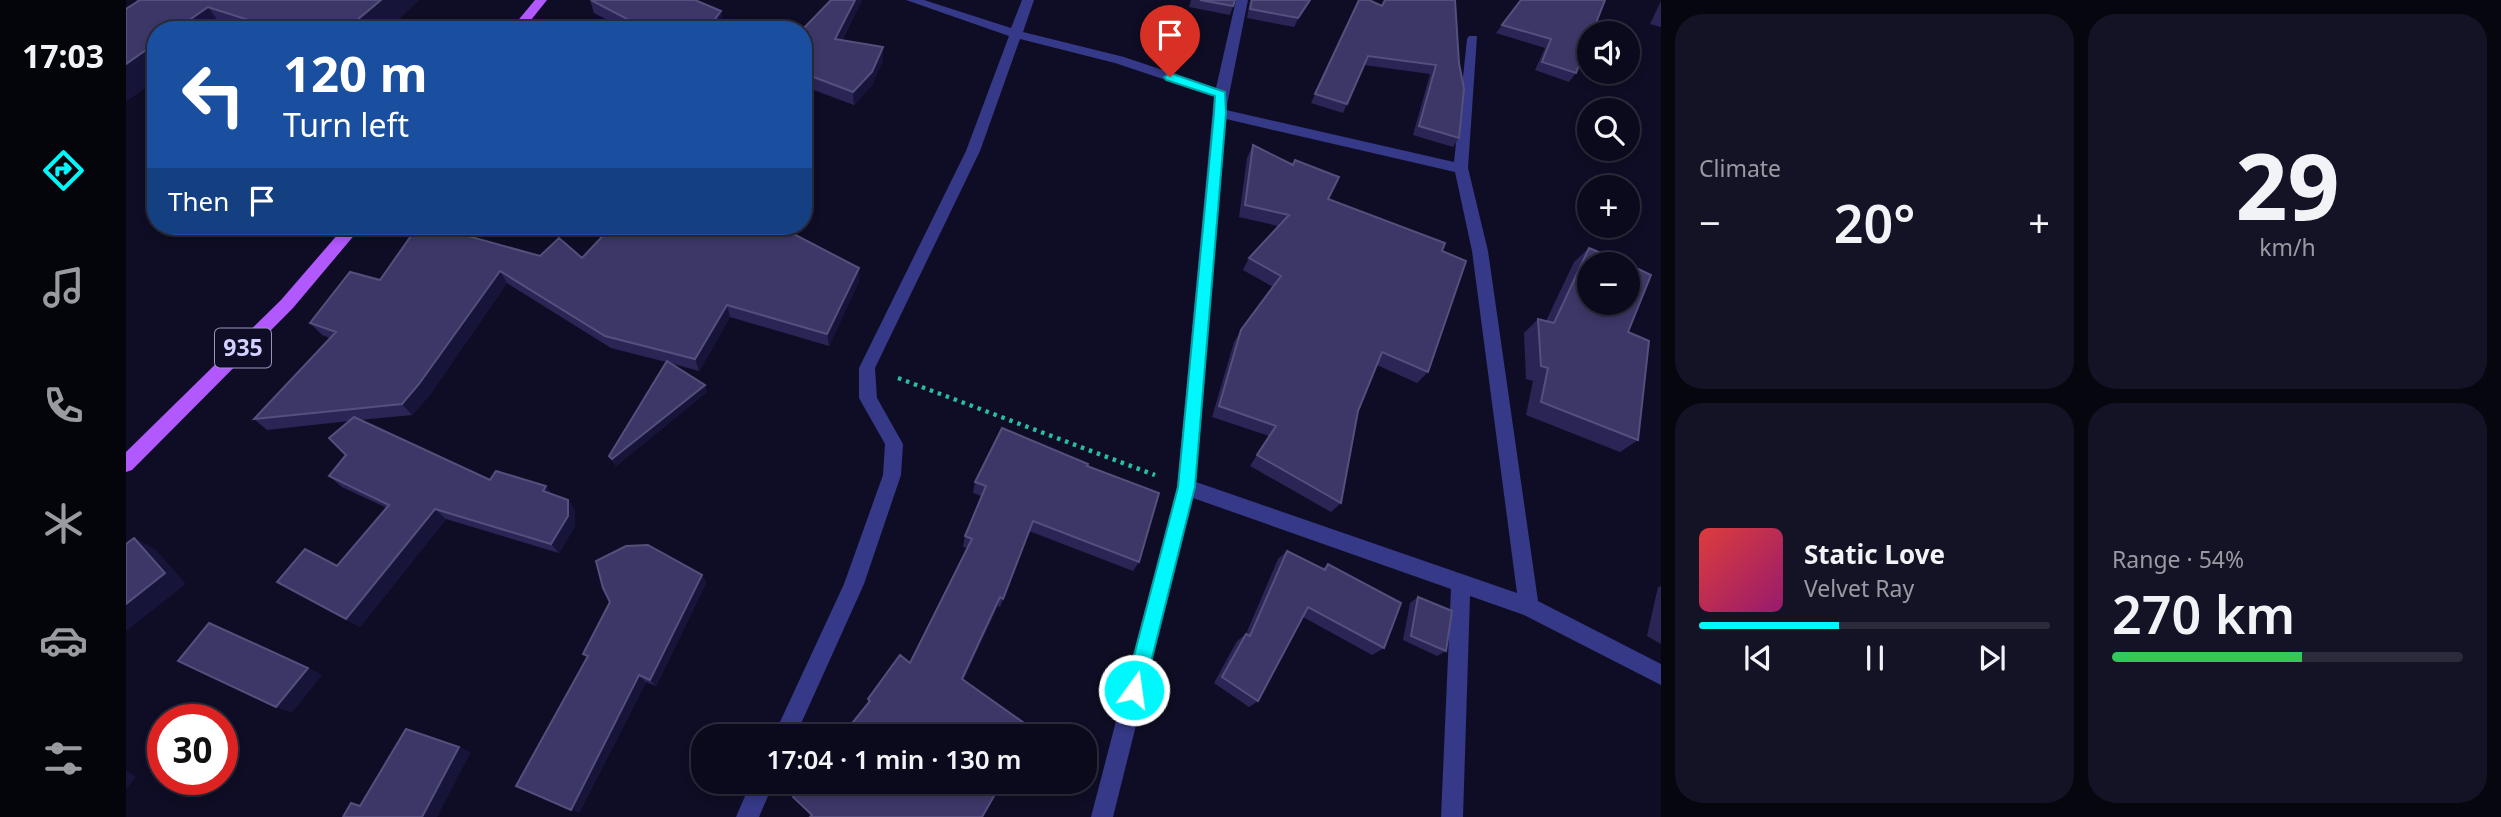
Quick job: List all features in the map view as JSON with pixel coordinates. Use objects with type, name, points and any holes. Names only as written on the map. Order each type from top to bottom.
[{"type":"main road","points":[[524,21],[541,0]]},
{"type":"main road","name":"935","points":[[126,464],[287,304],[346,235]]},
{"type":"street","points":[[912,0],[1017,34],[1119,60],[1221,94]]},
{"type":"street","points":[[790,724],[856,583],[895,453],[892,440],[865,394],[867,368],[973,151],[1028,0]]},
{"type":"street","points":[[1102,817],[1186,487],[1221,94],[1242,0]]},
{"type":"street","points":[[1472,39],[1461,168],[1480,251],[1529,607]]},
{"type":"street","points":[[1220,113],[1461,168]]},
{"type":"street","points":[[1186,487],[1529,607],[1661,675]]},
{"type":"street","points":[[1452,817],[1461,583]]},
{"type":"street","points":[[747,817],[758,794]]},
{"type":"path","points":[[867,368],[1186,487]]},
{"type":"building","points":[[140,0],[381,0],[356,21],[252,21],[208,7],[188,21],[147,21],[147,49],[126,64],[126,9]]},
{"type":"building","points":[[591,0],[695,0],[721,11],[714,21],[631,21]]},
{"type":"building","points":[[831,0],[855,0],[835,39],[883,47],[872,72],[853,92],[812,76],[811,21]]},
{"type":"building","points":[[1200,0],[1235,0],[1233,6]]},
{"type":"building","points":[[1252,0],[1310,0],[1298,18],[1250,9]]},
{"type":"building","points":[[1359,0],[1369,0],[1382,6],[1385,0],[1455,0],[1459,63],[1464,89],[1459,138],[1419,126],[1436,65],[1368,56],[1347,104],[1315,94]]},
{"type":"building","points":[[1521,0],[1605,0],[1597,21],[1577,21],[1576,73],[1542,62],[1551,39],[1502,25]]},
{"type":"building","points":[[1253,145],[1293,165],[1295,160],[1339,177],[1328,199],[1445,243],[1442,251],[1466,261],[1428,372],[1382,352],[1358,411],[1341,503],[1257,455],[1276,426],[1219,406],[1241,330],[1281,276],[1249,258],[1289,215],[1245,205]]},
{"type":"building","points":[[412,235],[464,235],[540,256],[559,238],[582,258],[604,235],[795,235],[859,268],[827,334],[727,305],[695,359],[605,336],[500,271],[402,404],[254,419],[336,332],[310,323],[350,272],[380,280]]},
{"type":"building","points":[[1640,270],[1651,275],[1640,302]]},
{"type":"building","points":[[1577,274],[1577,315],[1635,315],[1628,332],[1649,341],[1638,440],[1541,402],[1548,368],[1541,366],[1538,319],[1554,323]]},
{"type":"building","points":[[667,361],[705,385],[612,459],[609,456]]},
{"type":"building","points":[[354,417],[490,480],[496,471],[546,486],[543,491],[568,500],[568,516],[551,544],[435,509],[346,619],[277,582],[305,549],[337,566],[389,505],[329,476],[346,455],[329,438]]},
{"type":"building","points":[[1002,428],[1088,464],[1087,466],[1159,493],[1139,562],[1033,521],[1003,599],[1000,597],[962,679],[1026,724],[851,724],[900,655],[910,663],[972,539],[965,536],[986,486],[975,482]]},
{"type":"building","points":[[134,538],[165,573],[126,604],[126,544]]},
{"type":"building","points":[[648,545],[702,575],[650,680],[639,675],[571,810],[516,786],[588,656],[583,654],[610,602],[603,588],[596,561],[626,546]]},
{"type":"building","points":[[1287,551],[1325,570],[1328,564],[1401,603],[1384,648],[1308,607],[1258,701],[1222,677],[1246,634],[1250,636]]},
{"type":"building","points":[[1418,597],[1452,611],[1446,651],[1411,636]]},
{"type":"building","points":[[209,623],[308,668],[276,707],[178,661]]},
{"type":"building","points":[[406,729],[459,747],[422,817],[343,817],[351,803],[360,806]]},
{"type":"building","points":[[795,794],[995,794],[982,817],[810,817],[812,815],[793,797]]},
{"type":"route","points":[[1134,690],[1186,487],[1220,113],[1221,94],[1170,77]]}]
